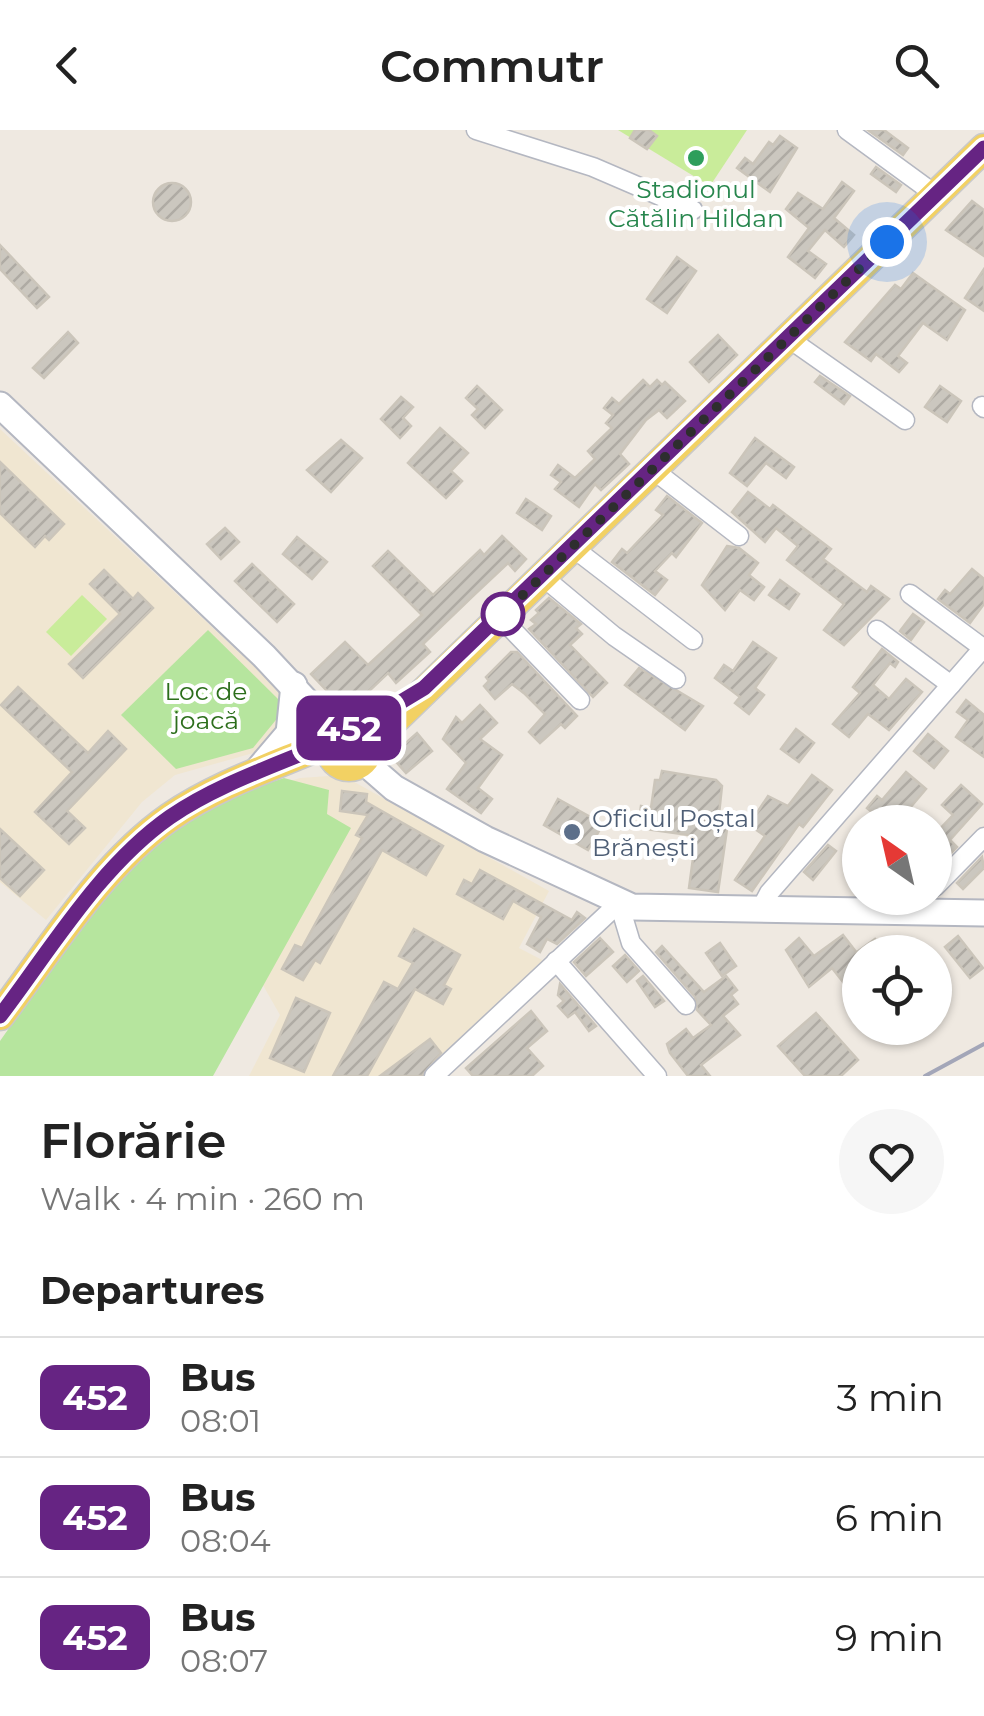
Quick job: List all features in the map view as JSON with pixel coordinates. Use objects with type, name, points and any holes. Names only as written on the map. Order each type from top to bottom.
[{"type":"main road","points":[[0,1016],[129,853],[169,818],[245,780],[348,746],[424,688],[984,148]]},
{"type":"main road","points":[[0,405],[294,685],[348,746],[394,788],[620,904],[647,909],[759,912],[842,908]]},
{"type":"main road","points":[[245,780],[270,759],[288,733],[294,685]]},
{"type":"main road","points":[[952,909],[984,913]]},
{"type":"street","points":[[476,130],[593,167],[693,210]]},
{"type":"street","points":[[847,130],[936,195]]},
{"type":"street","points":[[788,338],[905,420]]},
{"type":"street","points":[[652,470],[740,536]]},
{"type":"street","points":[[572,547],[693,640]]},
{"type":"street","points":[[542,576],[614,636],[676,679]]},
{"type":"street","points":[[759,912],[769,892],[984,647],[910,594]]},
{"type":"street","points":[[500,617],[580,700]]},
{"type":"street","points":[[877,630],[951,686]]},
{"type":"street","points":[[952,870],[984,837]]},
{"type":"street","points":[[434,1076],[620,904],[631,942],[686,1005]]},
{"type":"street","points":[[556,960],[657,1076]]},
{"type":"shaded area","points":[[0,429],[259,671],[282,697],[284,715],[257,752],[175,775],[142,802],[46,920],[0,882]]},
{"type":"shaded area","points":[[300,778],[349,779],[549,891],[519,948],[548,963],[429,1076],[249,1076],[280,1015],[175,831],[257,791]]},
{"type":"green space","name":"Stadionul Cătălin Hildan","points":[[618,130],[747,130],[710,186]]},
{"type":"green space","points":[[82,595],[107,619],[71,656],[46,632]]},
{"type":"green space","name":"Loc de joacă","points":[[208,630],[279,700],[280,715],[253,748],[176,769],[121,715]]},
{"type":"green space","points":[[284,778],[329,790],[327,814],[351,828],[213,1076],[0,1076],[0,1041],[76,930],[118,877],[166,832],[194,814]]},
{"type":"building","points":[[635,130],[649,130],[657,136],[647,149],[630,138]]},
{"type":"building","points":[[868,130],[884,130],[908,148],[903,155]]},
{"type":"building","points":[[780,136],[797,148],[770,192],[737,168],[745,158],[753,164],[769,142],[773,145]]},
{"type":"building","points":[[876,167],[901,185],[896,192],[871,174]]},
{"type":"building","points":[[842,182],[854,191],[834,218],[854,235],[844,247],[825,230],[808,251],[826,264],[815,278],[788,257],[809,228],[786,209],[798,193],[823,209]]},
{"type":"building","points":[[172,183],[185,189],[191,202],[185,215],[172,221],[159,215],[153,202],[159,189]]},
{"type":"building","points":[[972,201],[984,210],[984,256],[946,230]]},
{"type":"building","points":[[0,245],[49,297],[37,308],[0,269]]},
{"type":"building","points":[[677,257],[696,271],[667,313],[647,299]]},
{"type":"building","points":[[984,269],[984,311],[965,298]]},
{"type":"building","points":[[913,273],[965,310],[947,340],[923,323],[898,356],[907,363],[899,372],[876,354],[871,361],[845,342],[895,285],[901,289]]},
{"type":"building","points":[[68,332],[78,343],[44,378],[33,368]]},
{"type":"building","points":[[718,335],[737,355],[709,382],[690,362]]},
{"type":"building","points":[[820,376],[850,396],[844,404],[815,382]]},
{"type":"building","points":[[643,380],[650,387],[657,380],[662,385],[665,382],[685,401],[667,418],[659,410],[646,420],[620,454],[629,464],[601,490],[595,484],[579,507],[555,489],[561,482],[551,475],[558,465],[575,478],[595,459],[588,451],[612,428],[606,423],[613,415],[604,408],[612,398],[619,404]]},
{"type":"building","points":[[477,386],[502,410],[485,428],[472,415],[478,409],[466,398]]},
{"type":"building","points":[[940,386],[961,401],[947,422],[925,407]]},
{"type":"building","points":[[401,397],[413,407],[403,418],[411,426],[400,438],[381,419]]},
{"type":"building","points":[[440,428],[468,453],[451,471],[462,481],[446,498],[408,463]]},
{"type":"building","points":[[755,438],[794,467],[786,478],[766,463],[747,486],[730,473]]},
{"type":"building","points":[[341,440],[362,458],[331,492],[307,470]]},
{"type":"building","points":[[0,462],[64,524],[49,540],[45,536],[35,547],[0,513]]},
{"type":"building","points":[[748,492],[770,509],[773,505],[831,549],[823,559],[867,592],[871,586],[889,599],[844,645],[824,630],[844,604],[787,560],[798,546],[776,528],[765,542],[732,512]]},
{"type":"building","points":[[667,496],[702,523],[676,557],[672,553],[655,571],[667,580],[655,595],[612,562],[622,549],[627,553],[663,515],[656,510]]},
{"type":"building","points":[[526,499],[551,516],[542,530],[517,513]]},
{"type":"building","points":[[225,528],[239,542],[221,559],[207,544]]},
{"type":"building","points":[[502,536],[526,559],[515,571],[508,563],[475,594],[423,644],[430,652],[396,683],[388,673],[347,712],[311,674],[345,642],[368,665],[422,615],[373,566],[388,551],[433,595],[480,550],[484,555]]},
{"type":"building","points":[[297,537],[327,562],[312,579],[283,554]]},
{"type":"building","points":[[727,546],[739,548],[758,563],[749,575],[764,587],[754,600],[740,590],[725,610],[702,585]]},
{"type":"building","points":[[252,564],[294,604],[277,622],[235,581]]},
{"type":"building","points":[[972,569],[984,579],[984,604],[970,623],[938,599],[945,590],[950,594]]},
{"type":"building","points":[[104,570],[133,599],[138,593],[153,608],[83,678],[69,664],[120,614],[90,584]]},
{"type":"building","points":[[780,580],[799,594],[789,609],[769,595]]},
{"type":"building","points":[[549,598],[581,624],[576,628],[582,634],[570,645],[607,683],[593,697],[529,629],[536,624],[531,620],[539,613],[536,610]]},
{"type":"building","points":[[913,614],[924,622],[911,640],[900,631]]},
{"type":"building","points":[[753,642],[776,658],[755,688],[764,695],[749,714],[735,703],[740,697],[715,678],[724,665],[733,671]]},
{"type":"building","points":[[882,649],[898,662],[895,667],[890,663],[873,685],[889,699],[906,679],[922,692],[889,730],[868,714],[849,737],[833,724],[860,693],[853,687]]},
{"type":"building","points":[[511,652],[517,652],[577,716],[540,743],[529,732],[545,714],[512,684],[495,699],[484,686],[489,681],[486,677]]},
{"type":"building","points":[[639,668],[703,706],[685,730],[625,685]]},
{"type":"building","points":[[18,687],[88,753],[108,731],[126,749],[67,811],[85,828],[69,844],[35,812],[72,772],[1,705]]},
{"type":"building","points":[[966,700],[984,715],[984,757],[956,737],[968,720],[957,712]]},
{"type":"building","points":[[480,705],[497,723],[480,739],[502,755],[478,788],[492,799],[481,813],[447,789],[466,763],[443,739],[456,717],[462,723]]},
{"type":"building","points":[[796,729],[814,743],[799,762],[781,749]]},
{"type":"building","points":[[417,733],[432,751],[406,773],[391,756]]},
{"type":"building","points":[[928,734],[948,751],[934,768],[914,751]]},
{"type":"building","points":[[662,771],[716,780],[722,786],[719,814],[729,815],[718,892],[689,888],[696,836],[638,828],[641,806],[651,808],[655,780],[660,780]]},
{"type":"building","points":[[906,772],[926,789],[912,805],[870,805],[877,796],[882,800]]},
{"type":"building","points":[[812,775],[832,790],[803,827],[799,824],[752,891],[735,880],[765,836],[749,825],[768,796],[788,806]]},
{"type":"building","points":[[961,785],[982,804],[952,838],[952,805],[942,805]]},
{"type":"building","points":[[342,791],[367,794],[366,802],[443,846],[426,875],[382,850],[320,963],[315,960],[303,980],[282,969],[295,945],[302,948],[362,838],[356,835],[368,815],[340,811]]},
{"type":"building","name":"Oficiul Poștal Brănești","points":[[558,799],[603,824],[588,850],[544,825]]},
{"type":"building","points":[[0,829],[44,870],[20,896],[0,878]]},
{"type":"building","points":[[828,845],[836,851],[813,880],[804,872]]},
{"type":"building","points":[[982,857],[984,868],[963,889],[957,883]]},
{"type":"building","points":[[480,870],[572,920],[577,912],[585,918],[557,944],[547,939],[540,952],[527,944],[541,917],[513,901],[503,919],[457,894],[464,880],[472,884]]},
{"type":"building","points":[[414,929],[460,955],[444,985],[451,989],[443,1004],[415,989],[367,1076],[333,1076],[384,982],[398,989],[413,963],[399,956]]},
{"type":"building","points":[[842,936],[842,981],[832,968],[809,987],[786,950],[799,938],[814,956]]},
{"type":"building","points":[[958,936],[983,968],[970,978],[952,956],[952,941]]},
{"type":"building","points":[[600,938],[613,952],[586,976],[574,962]]},
{"type":"building","points":[[720,943],[736,966],[722,976],[706,953]]},
{"type":"building","points":[[662,946],[704,992],[726,976],[737,990],[731,995],[738,1004],[723,1016],[740,1035],[701,1065],[710,1076],[688,1076],[670,1053],[667,1044],[686,1029],[693,1038],[711,1025],[697,1010],[695,997],[656,952]]},
{"type":"building","points":[[625,955],[639,971],[627,982],[613,966]]},
{"type":"building","points":[[643,976],[664,1001],[655,1007],[637,981]]},
{"type":"building","points":[[560,984],[596,1026],[589,1031],[575,1012],[568,1017],[558,1006],[564,1001],[558,995]]},
{"type":"building","points":[[296,998],[330,1013],[304,1072],[270,1058]]},
{"type":"building","points":[[531,1011],[547,1031],[527,1048],[543,1066],[532,1076],[473,1076],[466,1068]]},
{"type":"building","points":[[816,1013],[858,1060],[841,1076],[805,1076],[778,1046]]},
{"type":"building","points":[[430,1039],[441,1053],[422,1076],[380,1076]]},
{"type":"railway","points":[[925,1076],[984,1044]]},
{"type":"bus line","name":"452","points":[[0,1016],[93,895],[148,834],[190,804],[330,742],[342,729],[356,729],[424,688],[984,148]]},
{"type":"place","name":"Stadionul Cătălin Hildan","points":[[696,158]]},
{"type":"place","name":"Oficiul Poștal Brănești","points":[[572,832]]},
{"type":"route","points":[[503,614],[500,617],[887,242]]}]
